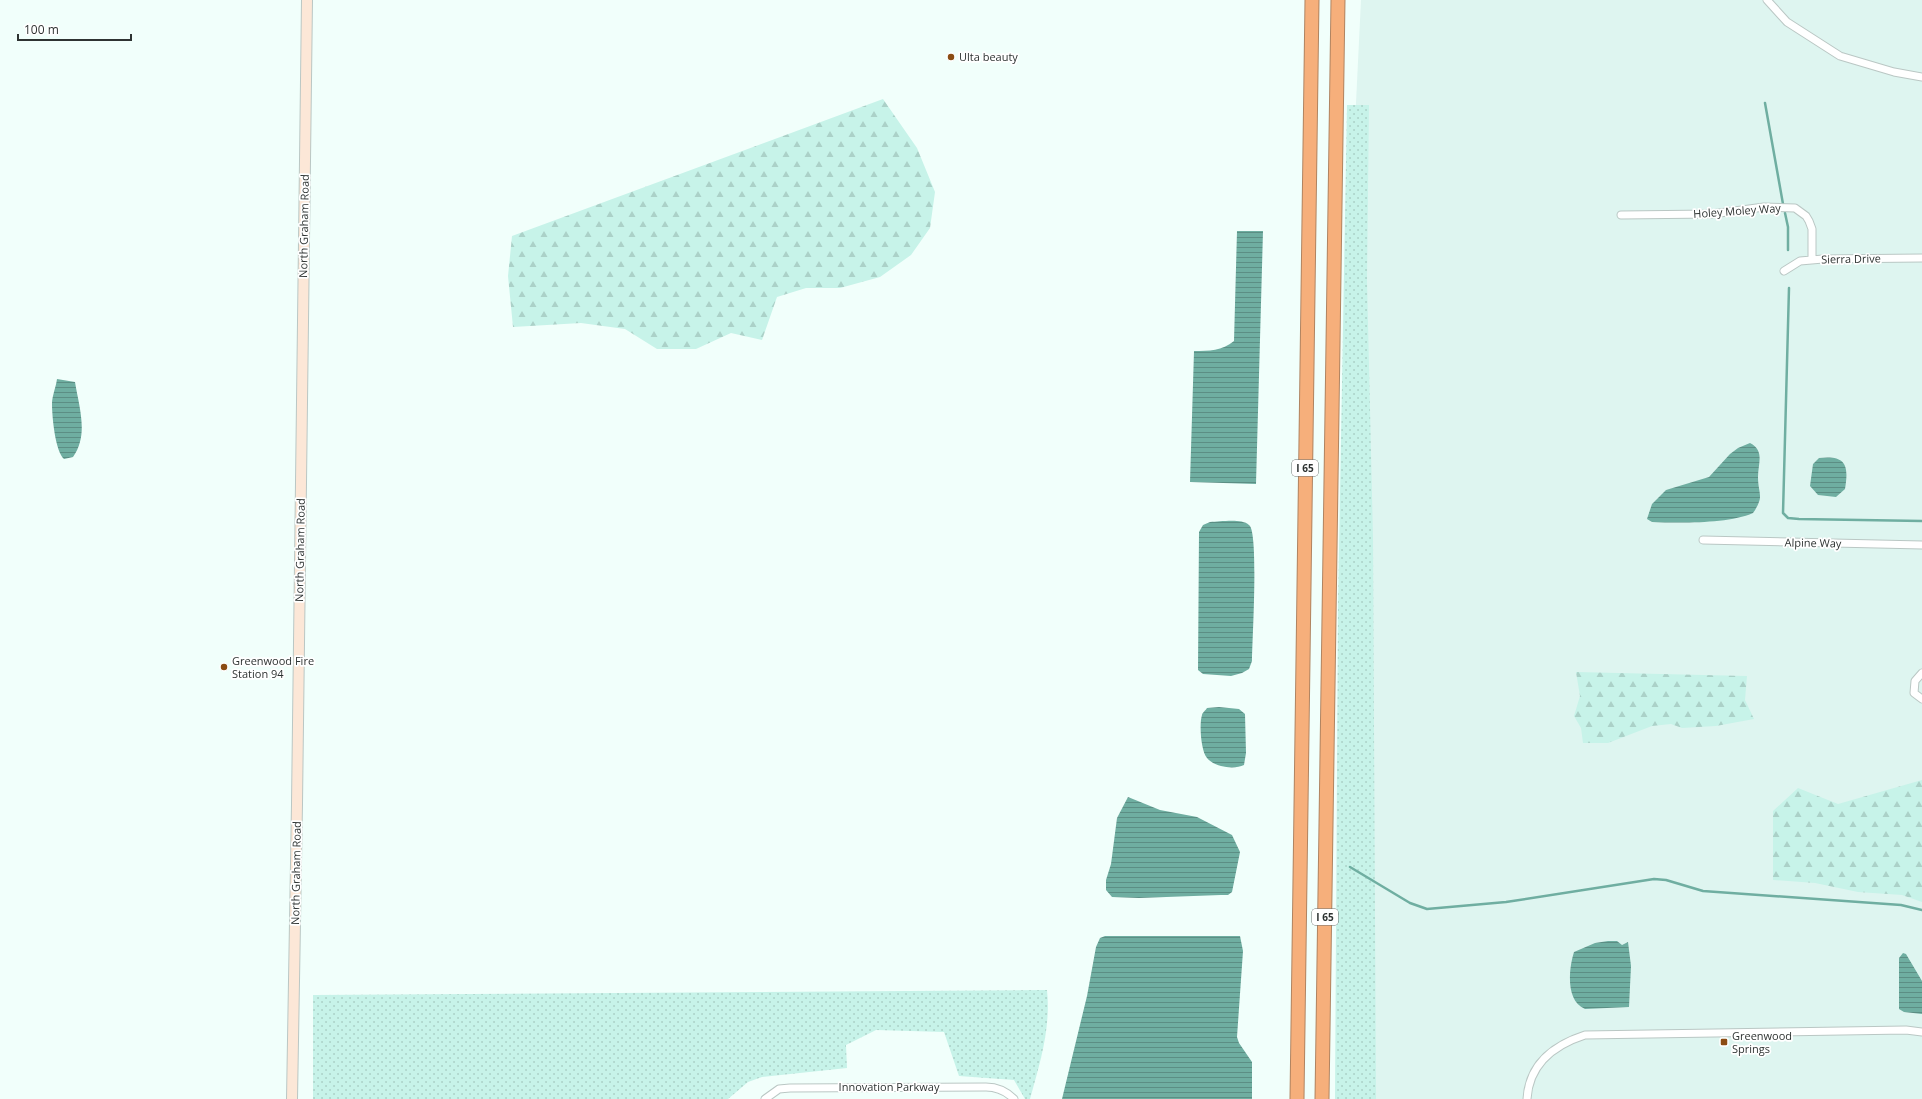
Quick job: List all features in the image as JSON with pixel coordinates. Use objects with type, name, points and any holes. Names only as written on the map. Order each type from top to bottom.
[{"type":"highway","name":"I 65","points":[[1296,1099],[1312,0]]},
{"type":"highway","name":"I 65","points":[[1322,1095],[1338,0]]},
{"type":"street","name":"North Graham Road","points":[[292,1099],[307,0]]},
{"type":"street","points":[[1767,0],[1787,22],[1840,56],[1894,72],[1922,77]]},
{"type":"street","name":"Holey Moley Way","points":[[1621,215],[1712,214],[1764,207],[1795,208],[1806,216],[1812,229],[1812,260]]},
{"type":"street","name":"Sierra Drive","points":[[1784,272],[1800,261],[1922,258]]},
{"type":"street","name":"Alpine Way","points":[[1703,540],[1922,545]]},
{"type":"street","points":[[1922,673],[1915,681],[1914,693],[1922,699]]},
{"type":"street","points":[[1527,1099],[1531,1081],[1543,1059],[1560,1044],[1585,1035],[1906,1030],[1922,1032]]},
{"type":"street","name":"Innovation Parkway","points":[[765,1099],[779,1089],[790,1088],[978,1087],[994,1087],[1004,1091],[1014,1099]]},
{"type":"shaded area","points":[[1361,0],[1922,0],[1922,1099],[1345,1099],[1352,185]]},
{"type":"shaded area","points":[[1237,231],[1263,231],[1256,484],[1190,482],[1194,351],[1220,349],[1234,341]]},
{"type":"shaded area","points":[[57,379],[75,382],[82,421],[81,440],[78,448],[73,457],[64,459],[58,449],[53,417],[52,401]]},
{"type":"shaded area","points":[[1750,443],[1758,450],[1760,458],[1758,483],[1760,499],[1753,513],[1743,517],[1703,522],[1652,522],[1647,519],[1652,504],[1666,490],[1709,477],[1730,454],[1738,448]]},
{"type":"shaded area","points":[[1819,458],[1835,458],[1844,463],[1846,468],[1845,489],[1836,497],[1818,495],[1810,486],[1813,464]]},
{"type":"shaded area","points":[[1230,521],[1241,522],[1249,525],[1252,532],[1254,546],[1252,661],[1249,669],[1231,676],[1203,674],[1198,670],[1199,532],[1203,525],[1210,522]]},
{"type":"shaded area","points":[[1219,707],[1239,709],[1245,714],[1246,753],[1244,765],[1240,767],[1224,767],[1214,764],[1207,758],[1203,750],[1201,737],[1202,714],[1207,708]]},
{"type":"shaded area","points":[[1128,797],[1160,810],[1197,817],[1232,835],[1240,852],[1232,892],[1228,895],[1139,898],[1112,897],[1106,890],[1106,880],[1111,864],[1117,818]]},
{"type":"shaded area","points":[[1105,936],[1240,936],[1243,951],[1237,1037],[1239,1043],[1252,1062],[1252,1099],[1062,1099],[1087,996],[1096,947],[1100,938]]},
{"type":"shaded area","points":[[1617,941],[1622,945],[1628,942],[1631,966],[1629,1007],[1585,1009],[1574,999],[1571,992],[1570,975],[1574,952],[1595,943]]},
{"type":"shaded area","points":[[1903,953],[1906,954],[1922,981],[1922,1014],[1904,1012],[1899,1009],[1899,958]]},
{"type":"green space","points":[[883,99],[917,148],[935,192],[930,228],[911,255],[880,277],[840,288],[806,288],[777,297],[762,340],[731,333],[696,349],[657,349],[625,329],[581,323],[513,327],[508,276],[512,236]]},
{"type":"green space","points":[[1347,105],[1369,105],[1367,280],[1373,537],[1376,1099],[1335,1099],[1338,606]]},
{"type":"green space","points":[[1576,672],[1747,676],[1745,700],[1754,719],[1716,726],[1682,728],[1671,724],[1652,726],[1608,743],[1583,743],[1581,728],[1574,716],[1580,696]]},
{"type":"green space","points":[[1922,780],[1922,902],[1902,895],[1858,892],[1815,883],[1773,880],[1773,811],[1798,788],[1838,804]]},
{"type":"green space","points":[[1047,990],[1048,1004],[1044,1045],[1030,1099],[1025,1099],[1014,1080],[959,1076],[944,1032],[876,1030],[846,1045],[847,1068],[762,1077],[748,1082],[728,1099],[313,1099],[313,995]]},
{"type":"waterway","points":[[1765,103],[1783,204]]},
{"type":"waterway","points":[[1785,213],[1788,227],[1788,250]]},
{"type":"waterway","points":[[1789,288],[1783,513],[1788,518],[1799,519],[1922,521]]},
{"type":"waterway","points":[[1350,867],[1410,903],[1427,909],[1506,902],[1654,879],[1666,880],[1703,891],[1901,905],[1922,910]]},
{"type":"place","name":"Ulta beauty","points":[[951,57]]},
{"type":"place","name":"Greenwood Fire Station 94","points":[[224,667]]},
{"type":"place","name":"Greenwood Springs","points":[[1724,1042]]}]
